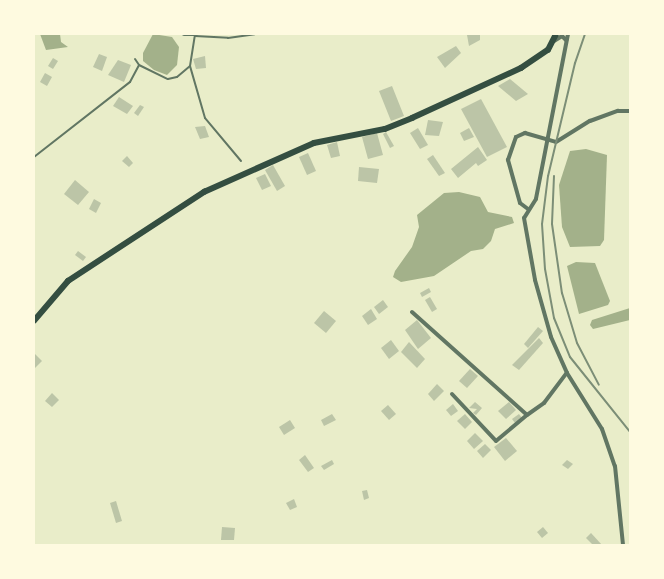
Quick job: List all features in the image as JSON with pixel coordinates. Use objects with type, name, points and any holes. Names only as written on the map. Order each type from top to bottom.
[{"type":"main road","points":[[34,321],[68,281],[204,192],[314,143],[386,129],[412,118],[521,68],[542,55],[554,41],[556,34]]},
{"type":"street","points":[[184,34],[196,35]]},
{"type":"street","points":[[568,34],[536,198],[524,218],[535,280],[545,319],[568,373],[607,440],[615,466],[623,545]]},
{"type":"street","points":[[554,41],[562,36],[566,43]]},
{"type":"street","points":[[528,209],[520,203],[508,154],[516,137],[525,133],[556,142],[590,121],[618,110],[630,111]]},
{"type":"street","points":[[412,312],[527,415]]},
{"type":"street","points":[[452,394],[496,441],[527,415],[544,404],[568,373]]},
{"type":"lane","points":[[241,161],[205,118],[190,66],[196,35],[228,38],[255,34]]},
{"type":"lane","points":[[135,58],[139,65],[168,79],[177,77],[190,66]]},
{"type":"lane","points":[[34,157],[130,82],[139,65]]},
{"type":"shaded area","points":[[40,34],[60,34],[61,42],[68,47],[46,50]]},
{"type":"shaded area","points":[[153,34],[172,37],[179,47],[177,65],[167,75],[154,70],[143,61],[143,53]]},
{"type":"shaded area","points":[[586,149],[607,155],[604,240],[600,246],[570,247],[562,227],[559,185],[570,151]]},
{"type":"shaded area","points":[[459,192],[480,197],[488,212],[512,217],[514,223],[495,229],[491,241],[483,249],[471,251],[434,276],[401,282],[393,277],[395,271],[412,247],[419,227],[417,215],[444,193]]},
{"type":"shaded area","points":[[576,262],[595,263],[610,301],[608,305],[579,314],[567,266]]},
{"type":"shaded area","points":[[630,308],[630,320],[593,329],[590,325],[592,320]]},
{"type":"building","points":[[480,34],[480,40],[469,46],[467,35]]},
{"type":"building","points":[[456,46],[461,53],[445,68],[437,57]]},
{"type":"building","points":[[99,54],[107,57],[102,71],[93,67]]},
{"type":"building","points":[[205,56],[206,68],[196,69],[193,59]]},
{"type":"building","points":[[53,58],[58,61],[53,69],[48,66]]},
{"type":"building","points":[[118,60],[131,65],[124,82],[108,75]]},
{"type":"building","points":[[45,73],[52,77],[47,86],[40,82]]},
{"type":"building","points":[[510,79],[528,94],[516,101],[498,86]]},
{"type":"building","points":[[392,86],[404,116],[391,121],[379,91]]},
{"type":"building","points":[[119,97],[133,106],[127,114],[113,106]]},
{"type":"building","points":[[481,99],[507,147],[487,157],[461,109]]},
{"type":"building","points":[[140,105],[144,107],[138,116],[134,113]]},
{"type":"building","points":[[428,120],[443,122],[439,136],[425,135]]},
{"type":"building","points":[[205,126],[209,137],[200,139],[195,127]]},
{"type":"building","points":[[418,128],[428,145],[420,149],[410,133]]},
{"type":"building","points":[[469,128],[474,137],[464,141],[460,133]]},
{"type":"building","points":[[386,132],[394,146],[390,148],[383,134]]},
{"type":"building","points":[[377,133],[383,155],[368,159],[362,137]]},
{"type":"building","points":[[337,142],[340,156],[331,158],[327,145]]},
{"type":"building","points":[[478,147],[487,160],[478,166],[476,163],[458,178],[451,169]]},
{"type":"building","points":[[308,153],[316,171],[307,175],[299,157]]},
{"type":"building","points":[[433,155],[445,173],[439,176],[427,159]]},
{"type":"building","points":[[127,156],[133,163],[129,167],[122,161]]},
{"type":"building","points":[[273,165],[285,186],[277,191],[265,170]]},
{"type":"building","points":[[359,167],[379,169],[377,183],[358,181]]},
{"type":"building","points":[[265,174],[271,186],[262,190],[256,178]]},
{"type":"building","points":[[75,180],[89,192],[78,205],[64,194]]},
{"type":"building","points":[[94,199],[101,203],[96,213],[89,209]]},
{"type":"building","points":[[78,251],[86,257],[83,261],[75,255]]},
{"type":"building","points":[[429,288],[431,292],[422,297],[420,293]]},
{"type":"building","points":[[430,297],[437,309],[432,312],[425,300]]},
{"type":"building","points":[[383,300],[388,307],[379,314],[374,307]]},
{"type":"building","points":[[371,309],[377,319],[368,325],[362,316]]},
{"type":"building","points":[[324,311],[336,321],[326,333],[314,323]]},
{"type":"building","points":[[417,320],[431,338],[418,349],[405,330]]},
{"type":"building","points":[[538,327],[543,331],[528,348],[524,344]]},
{"type":"building","points":[[539,338],[543,343],[519,370],[512,365]]},
{"type":"building","points":[[391,340],[399,351],[389,359],[381,348]]},
{"type":"building","points":[[409,342],[425,359],[417,368],[401,352]]},
{"type":"building","points":[[34,353],[42,361],[34,369]]},
{"type":"building","points":[[470,369],[478,376],[467,388],[459,381]]},
{"type":"building","points":[[437,384],[444,391],[434,401],[428,394]]},
{"type":"building","points":[[52,393],[59,400],[52,407],[45,401]]},
{"type":"building","points":[[475,402],[482,408],[476,415],[473,413],[477,409],[469,408]]},
{"type":"building","points":[[509,402],[516,410],[506,419],[498,411]]},
{"type":"building","points":[[453,404],[458,411],[451,416],[446,410]]},
{"type":"building","points":[[388,405],[396,414],[389,420],[381,411]]},
{"type":"building","points":[[332,414],[336,420],[324,426],[321,420]]},
{"type":"building","points":[[465,414],[472,422],[465,429],[457,421]]},
{"type":"building","points":[[519,414],[522,418],[515,423],[512,419]]},
{"type":"building","points":[[290,420],[295,428],[284,435],[279,427]]},
{"type":"building","points":[[475,433],[483,441],[474,449],[467,441]]},
{"type":"building","points":[[506,438],[517,451],[505,461],[494,447]]},
{"type":"building","points":[[485,444],[491,450],[483,458],[477,451]]},
{"type":"building","points":[[305,455],[314,468],[308,472],[299,460]]},
{"type":"building","points":[[332,460],[334,464],[324,470],[321,466]]},
{"type":"building","points":[[567,460],[573,464],[568,469],[562,465]]},
{"type":"building","points":[[367,490],[369,498],[364,500],[362,491]]},
{"type":"building","points":[[294,499],[297,507],[290,510],[286,503]]},
{"type":"building","points":[[116,501],[122,521],[116,523],[110,503]]},
{"type":"building","points":[[222,527],[235,528],[234,540],[221,540]]},
{"type":"building","points":[[543,527],[548,533],[542,538],[537,532]]},
{"type":"building","points":[[591,533],[602,545],[593,545],[586,538]]},
{"type":"railway","points":[[585,34],[575,63],[548,176],[542,224],[545,269],[554,318],[570,357],[630,432]]},
{"type":"railway","points":[[554,176],[552,224],[562,293],[577,343],[599,385]]}]
